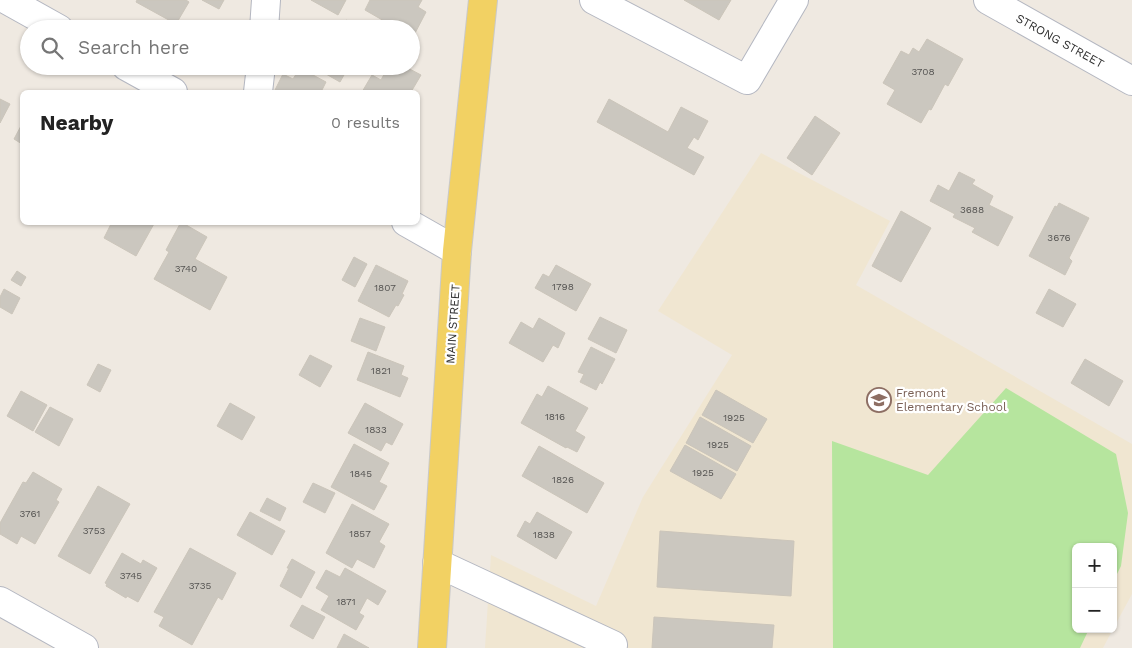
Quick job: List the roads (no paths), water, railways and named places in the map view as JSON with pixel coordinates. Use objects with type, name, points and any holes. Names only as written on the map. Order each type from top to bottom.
[{"type":"main road","name":"MAIN STREET","points":[[432,648],[457,251],[483,0]]},
{"type":"street","points":[[7,0],[42,20]]},
{"type":"street","points":[[265,20],[266,0]]},
{"type":"street","points":[[594,0],[747,80],[794,0]]},
{"type":"street","name":"STRONG STREET","points":[[988,0],[1132,81]]},
{"type":"street","points":[[142,75],[169,90]]},
{"type":"street","points":[[258,90],[259,75]]},
{"type":"street","points":[[411,225],[457,251]]},
{"type":"street","points":[[437,563],[613,644]]},
{"type":"street","points":[[0,601],[84,648]]},
{"type":"place","name":"Fremont Elementary School","points":[[879,400]]}]
